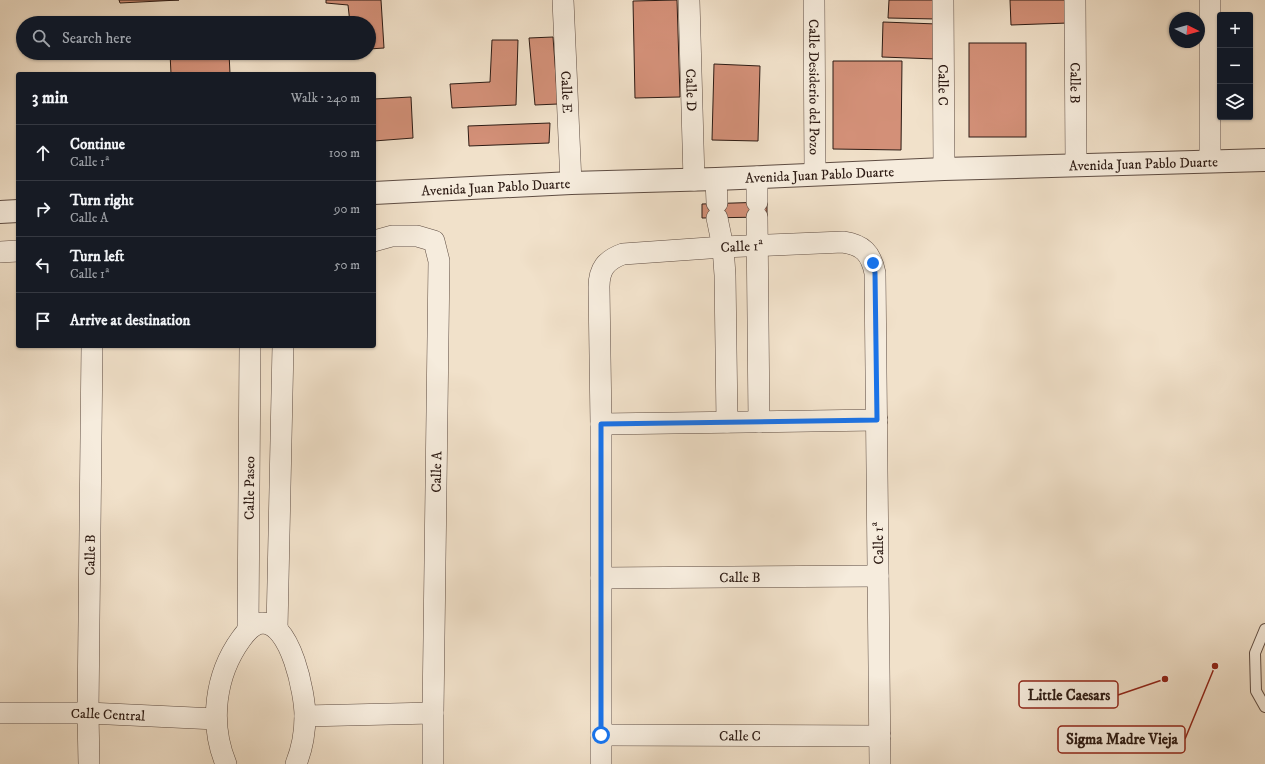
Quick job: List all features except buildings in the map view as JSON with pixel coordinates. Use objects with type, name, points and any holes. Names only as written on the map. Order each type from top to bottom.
[{"type":"street","name":"Calle E","points":[[563,0],[571,183]]},
{"type":"street","name":"Calle D","points":[[689,0],[694,180]]},
{"type":"street","name":"Calle Desiderio del Pozo","points":[[814,0],[815,174]]},
{"type":"street","name":"Calle C","points":[[943,0],[944,169]]},
{"type":"street","name":"Calle B","points":[[1075,0],[1076,165]]},
{"type":"street","points":[[1210,0],[1210,161]]},
{"type":"street","name":"Avenida Juan Pablo Duarte","points":[[376,193],[571,183],[716,180],[815,174],[944,169],[1265,160]]},
{"type":"street","points":[[757,177],[759,422]]},
{"type":"street","points":[[716,180],[717,211],[723,247],[725,275],[727,422]]},
{"type":"street","points":[[0,212],[16,211]]},
{"type":"street","name":"Calle A","points":[[376,240],[392,236],[417,236],[434,241],[439,261],[433,764]]},
{"type":"street","name":"Calle 1ª","points":[[601,764],[601,424],[599,278],[602,270],[607,262],[614,257],[623,254],[723,247],[843,242],[861,248],[868,254],[873,263],[875,273],[880,764]]},
{"type":"street","points":[[0,252],[16,252]]},
{"type":"street","name":"Calle B","points":[[89,764],[88,714],[92,348]]},
{"type":"street","name":"Calle Paseo","points":[[248,630],[250,348]]},
{"type":"street","points":[[277,629],[283,348]]},
{"type":"street","points":[[601,424],[877,420]]},
{"type":"street","name":"Calle B","points":[[601,578],[878,576]]},
{"type":"street","points":[[226,764],[218,741],[216,719],[219,688],[223,673],[238,643],[248,630],[255,625],[262,623],[269,624],[277,629],[290,650],[300,676],[304,696],[305,716],[303,739],[296,764]]},
{"type":"street","name":"Calle Central","points":[[0,714],[88,714],[216,719]]},
{"type":"street","points":[[305,716],[433,714]]},
{"type":"street","name":"Calle C","points":[[601,735],[880,736]]},
{"type":"lane","points":[[1265,629],[1255,653],[1256,691],[1265,707]]},
{"type":"place","name":"Sigma Madre Vieja","points":[[1215,666]]},
{"type":"place","name":"Little Caesars","points":[[1165,679]]},
{"type":"route","points":[[601,735],[601,424],[877,420],[875,273],[873,263]]}]
